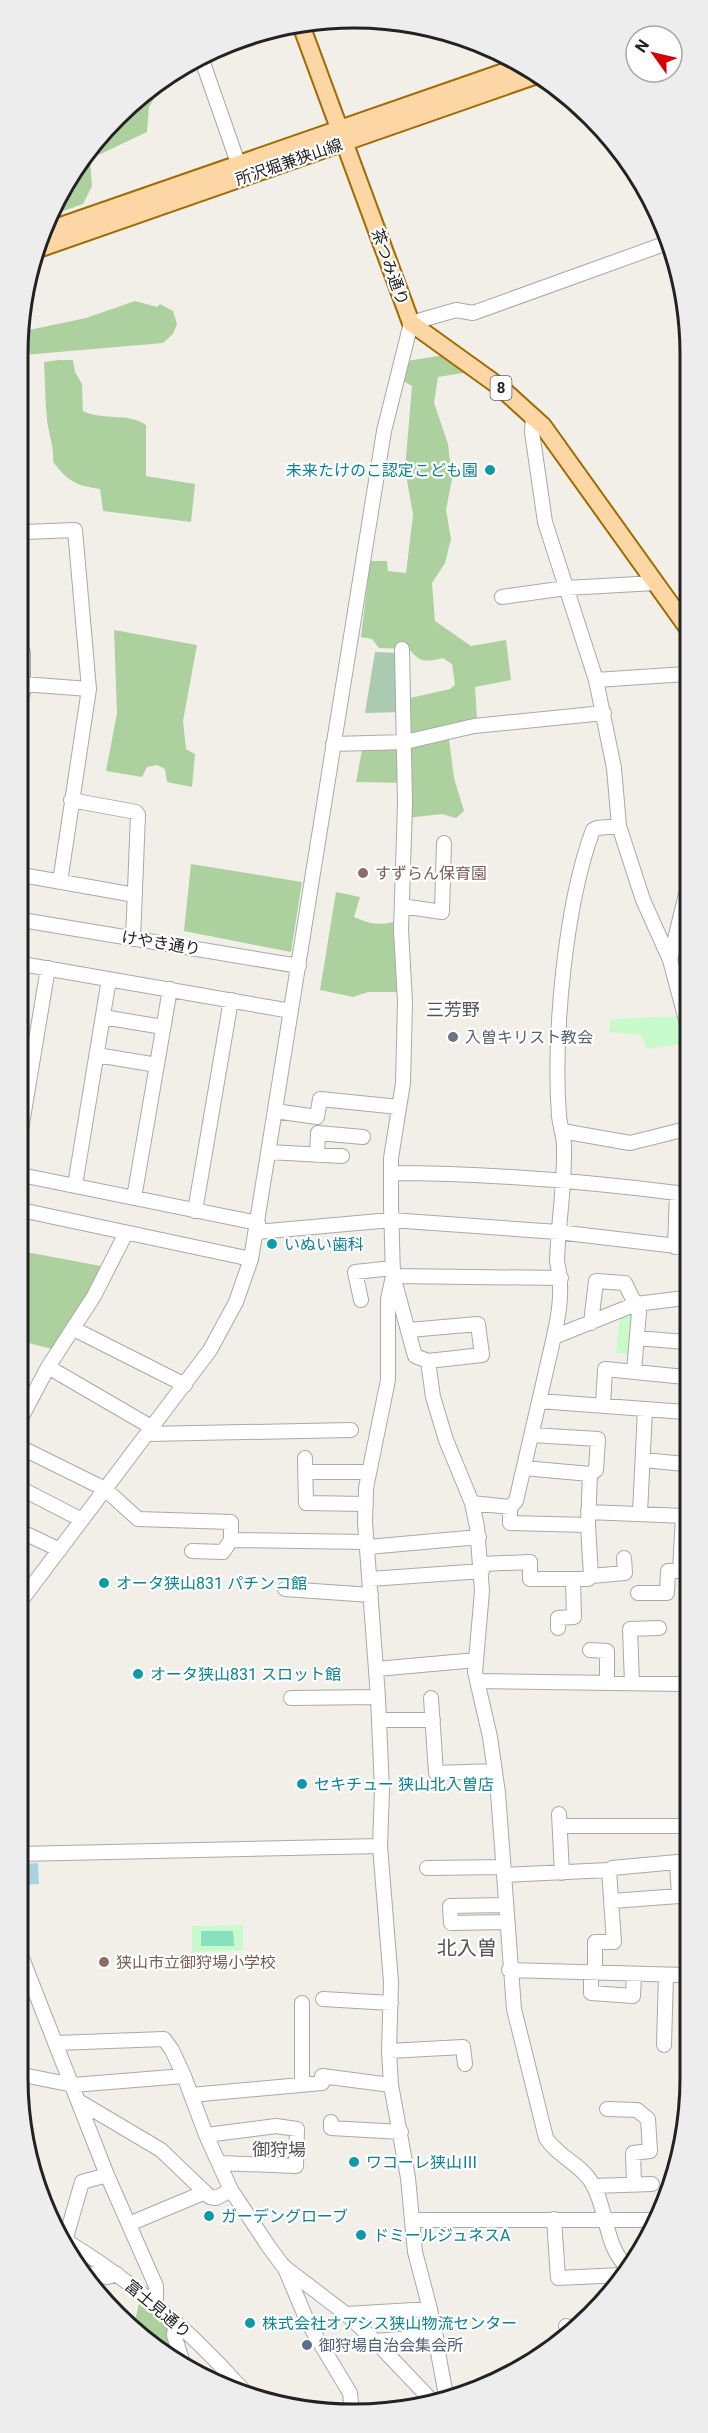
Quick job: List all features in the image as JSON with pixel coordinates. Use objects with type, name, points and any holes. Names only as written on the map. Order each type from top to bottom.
[{"type":"main road","name":"茶つみ通り","points":[[304,32],[411,323],[500,387],[533,416],[566,455],[680,617]]},
{"type":"main road","name":"所沢堀兼狭山線","points":[[47,246],[344,136],[512,70]]},
{"type":"main road","name":"所沢堀兼狭山線","points":[[53,229],[238,164],[344,136],[527,78]]},
{"type":"street","points":[[204,65],[238,164]]},
{"type":"street","points":[[28,1590],[185,1385],[227,1322],[251,1259],[382,443],[394,385],[411,323],[456,310],[473,313],[661,245]]},
{"type":"street","points":[[533,416],[532,432],[545,522],[596,680],[614,768],[619,826],[643,900],[670,960],[680,998]]},
{"type":"street","points":[[28,532],[75,530],[88,689],[60,882]]},
{"type":"street","points":[[502,597],[566,588],[655,583]]},
{"type":"street","points":[[402,649],[405,742],[402,906],[405,1013],[403,1083],[391,1173],[393,1272],[388,1299],[388,1380],[369,1472],[366,1504],[380,1720],[382,1790],[380,1846],[391,2003],[389,2050],[391,2085],[401,2132],[415,2252],[436,2336],[445,2391]]},
{"type":"street","points":[[596,680],[680,674]]},
{"type":"street","points":[[28,687],[88,689]]},
{"type":"street","points":[[333,744],[405,742],[474,726],[604,714]]},
{"type":"street","points":[[71,800],[136,812],[134,939]]},
{"type":"street","points":[[619,826],[593,830],[582,861],[567,951],[558,1046],[559,1117],[562,1131],[562,1179],[557,1262],[561,1278],[560,1307],[516,1501],[510,1507],[510,1523],[640,1513],[680,1516]]},
{"type":"street","points":[[402,906],[442,912],[444,843]]},
{"type":"street","points":[[28,876],[135,895]]},
{"type":"street","points":[[670,960],[680,919]]},
{"type":"street","name":"けやき通り","points":[[28,921],[299,966]]},
{"type":"street","points":[[28,964],[291,1011]]},
{"type":"street","points":[[28,1088],[48,968]]},
{"type":"street","points":[[75,1185],[109,979]]},
{"type":"street","points":[[135,1198],[170,989]]},
{"type":"street","points":[[195,1211],[231,1000]]},
{"type":"street","points":[[103,1017],[163,1027]]},
{"type":"street","points":[[97,1055],[157,1065]]},
{"type":"street","points":[[275,1111],[317,1117],[320,1099],[399,1107]]},
{"type":"street","points":[[562,1131],[630,1143],[680,1130]]},
{"type":"street","points":[[317,1155],[318,1134],[363,1137]]},
{"type":"street","points":[[269,1152],[342,1156]]},
{"type":"street","points":[[28,1175],[195,1211],[257,1227],[391,1220],[558,1232],[680,1247],[677,1193],[562,1179],[463,1173],[391,1173]]},
{"type":"street","points":[[28,1212],[251,1259]]},
{"type":"street","points":[[28,1405],[48,1367],[74,1329],[126,1233]]},
{"type":"street","points":[[361,1300],[355,1272],[561,1278]]},
{"type":"street","points":[[393,1272],[415,1356],[428,1361],[482,1355],[478,1324],[409,1330]]},
{"type":"street","points":[[591,1323],[596,1281],[625,1283],[639,1312],[634,1371]]},
{"type":"street","points":[[554,1337],[636,1304],[680,1299]]},
{"type":"street","points":[[74,1329],[185,1385]]},
{"type":"street","points":[[637,1338],[680,1342]]},
{"type":"street","points":[[428,1361],[433,1397],[446,1440],[472,1503],[479,1537],[482,1568],[476,1660],[477,1681],[495,1771],[509,1970],[514,2009],[543,2130],[552,2147],[587,2175],[594,2186],[613,2248],[623,2262]]},
{"type":"street","points":[[48,1367],[150,1431],[351,1430]]},
{"type":"street","points":[[603,1405],[605,1369],[680,1376]]},
{"type":"street","points":[[539,1401],[680,1412]]},
{"type":"street","points":[[640,1513],[645,1409]]},
{"type":"street","points":[[524,1468],[590,1474],[596,1470],[598,1439],[532,1434]]},
{"type":"street","points":[[28,1451],[105,1490],[138,1519],[231,1522],[231,1540],[223,1552],[192,1551]]},
{"type":"street","points":[[643,1460],[680,1464]]},
{"type":"street","points":[[366,1504],[306,1503],[305,1465],[369,1472]]},
{"type":"street","points":[[590,1474],[588,1518],[591,1576]]},
{"type":"street","points":[[28,1492],[82,1520]]},
{"type":"street","points":[[472,1503],[510,1507]]},
{"type":"street","points":[[28,1535],[60,1550]]},
{"type":"street","points":[[231,1540],[367,1544],[479,1537]]},
{"type":"street","points":[[370,1579],[530,1562],[530,1579],[588,1579],[591,1576],[625,1574],[624,1558]]},
{"type":"street","points":[[638,1593],[667,1593],[668,1571],[680,1571]]},
{"type":"street","points":[[558,1628],[558,1617],[574,1617],[573,1579]]},
{"type":"street","points":[[285,1589],[371,1595]]},
{"type":"street","points":[[633,1683],[630,1629],[659,1628]]},
{"type":"street","points":[[590,1650],[607,1651],[607,1683]]},
{"type":"street","points":[[377,1669],[476,1660]]},
{"type":"street","points":[[477,1681],[680,1684]]},
{"type":"street","points":[[291,1698],[378,1697]]},
{"type":"street","points":[[432,1698],[436,1773],[495,1771]]},
{"type":"street","points":[[380,1720],[434,1720]]},
{"type":"street","points":[[562,1873],[559,1820],[680,1826]]},
{"type":"street","points":[[28,1854],[380,1846]]},
{"type":"street","points":[[427,1868],[562,1873],[677,1862],[679,1896],[612,1901]]},
{"type":"street","points":[[609,1870],[614,1942],[595,1942],[591,1993],[633,1996],[634,1974]]},
{"type":"street","points":[[506,1905],[450,1906],[451,1923],[506,1922]]},
{"type":"street","points":[[509,1970],[680,1975]]},
{"type":"street","points":[[28,1972],[107,2175],[156,2286],[156,2304]]},
{"type":"street","points":[[664,2045],[666,1975]]},
{"type":"street","points":[[322,1999],[391,2003]]},
{"type":"street","points":[[302,2003],[302,2085]]},
{"type":"street","points":[[56,2043],[164,2039],[172,2050],[184,2076],[206,2135],[231,2190],[283,2266],[308,2323],[350,2393],[351,2404]]},
{"type":"street","points":[[389,2050],[463,2047],[465,2064]]},
{"type":"street","points":[[28,2076],[73,2085],[184,2076]]},
{"type":"street","points":[[191,2095],[322,2083],[322,2076],[391,2085]]},
{"type":"street","points":[[80,2102],[161,2150],[203,2193],[216,2198],[231,2190]]},
{"type":"street","points":[[607,2109],[637,2110],[648,2119],[650,2151],[633,2153],[634,2184]]},
{"type":"street","points":[[332,2122],[331,2128],[401,2132]]},
{"type":"street","points":[[206,2135],[276,2126],[297,2129],[296,2166],[220,2163]]},
{"type":"street","points":[[67,2232],[82,2182],[107,2175]]},
{"type":"street","points":[[594,2186],[652,2184]]},
{"type":"street","points":[[129,2224],[203,2193]]},
{"type":"street","points":[[554,2219],[558,2278],[613,2275]]},
{"type":"street","points":[[412,2220],[647,2220]]},
{"type":"street","name":"富士見通り","points":[[75,2247],[117,2274],[156,2304],[235,2382]]},
{"type":"street","points":[[283,2266],[346,2314],[375,2341],[424,2396]]},
{"type":"street","points":[[94,2274],[107,2277],[117,2274]]},
{"type":"street","points":[[346,2314],[430,2309]]},
{"type":"street","points":[[176,2322],[174,2334],[180,2354]]},
{"type":"street","points":[[375,2341],[436,2336]]},
{"type":"green space","points":[[155,97],[149,107],[147,132],[96,156],[109,139],[139,109]]},
{"type":"green space","points":[[90,163],[92,186],[83,204],[61,212]]},
{"type":"green space","points":[[135,301],[157,307],[160,304],[173,311],[177,324],[173,334],[163,343],[28,355],[29,330],[86,318]]},
{"type":"green space","points":[[444,355],[469,372],[438,377],[434,403],[448,444],[452,479],[446,510],[451,539],[445,563],[432,583],[435,621],[471,646],[506,640],[511,680],[475,687],[477,719],[449,739],[454,778],[464,811],[456,818],[442,814],[407,818],[407,783],[356,782],[363,745],[409,744],[406,699],[450,689],[455,685],[452,664],[443,658],[428,661],[420,659],[409,649],[379,648],[372,639],[361,637],[370,561],[387,561],[388,571],[406,573],[413,515],[405,469],[412,386],[403,381],[407,361]]},
{"type":"green space","points":[[73,360],[75,372],[82,384],[83,411],[99,416],[123,417],[146,425],[146,476],[195,484],[191,522],[103,511],[100,489],[73,482],[53,462],[46,413],[44,362]]},
{"type":"green space","points":[[114,630],[197,645],[183,721],[186,749],[195,754],[192,787],[167,782],[165,769],[157,765],[147,767],[142,777],[106,771],[117,713]]},
{"type":"green space","points":[[375,652],[401,653],[403,712],[365,713]]},
{"type":"green space","points":[[191,864],[302,882],[291,952],[184,931]]},
{"type":"green space","points":[[336,892],[360,897],[354,917],[373,923],[393,922],[397,929],[400,992],[368,992],[353,997],[320,990]]},
{"type":"green space","points":[[680,1016],[680,1044],[647,1049],[641,1035],[609,1032],[611,1019]]},
{"type":"green space","points":[[28,1252],[106,1267],[56,1350],[28,1343]]},
{"type":"green space","points":[[632,1310],[636,1312],[632,1354],[616,1353],[620,1316]]},
{"type":"green space","points":[[243,1925],[243,1950],[192,1952],[192,1926]]},
{"type":"green space","points":[[201,1931],[233,1931],[234,1946],[201,1946]]},
{"type":"green space","points":[[139,2303],[170,2327],[178,2353],[139,2324],[135,2320]]},
{"type":"water","points":[[38,1863],[39,1884],[28,1885],[28,1864]]},
{"type":"place","name":"未来たけのこ認定こども園","points":[[490,470]]},
{"type":"place","name":"すずらん保育園","points":[[363,873]]},
{"type":"place","name":"入曽キリスト教会","points":[[453,1037]]},
{"type":"place","name":"いぬい歯科","points":[[272,1244]]},
{"type":"place","name":"オータ狭山831 パチンコ館","points":[[104,1583]]},
{"type":"place","name":"オータ狭山831 スロット館","points":[[138,1674]]},
{"type":"place","name":"セキチュー 狭山北入曽店","points":[[302,1784]]},
{"type":"place","name":"狭山市立御狩場小学校","points":[[104,1962]]},
{"type":"place","name":"ワコーレ狭山Ⅲ","points":[[354,2162]]},
{"type":"place","name":"ガーデングローブ","points":[[209,2216]]},
{"type":"place","name":"ドミールジュネスA","points":[[361,2235]]},
{"type":"place","name":"株式会社オアシス狭山物流センター","points":[[250,2323]]},
{"type":"place","name":"御狩場自治会集会所","points":[[307,2345]]},
{"type":"district","name":"三芳野","points":[[453,1009]]},
{"type":"district","name":"北入曽","points":[[467,1948]]},
{"type":"district","name":"御狩場","points":[[279,2149]]}]
